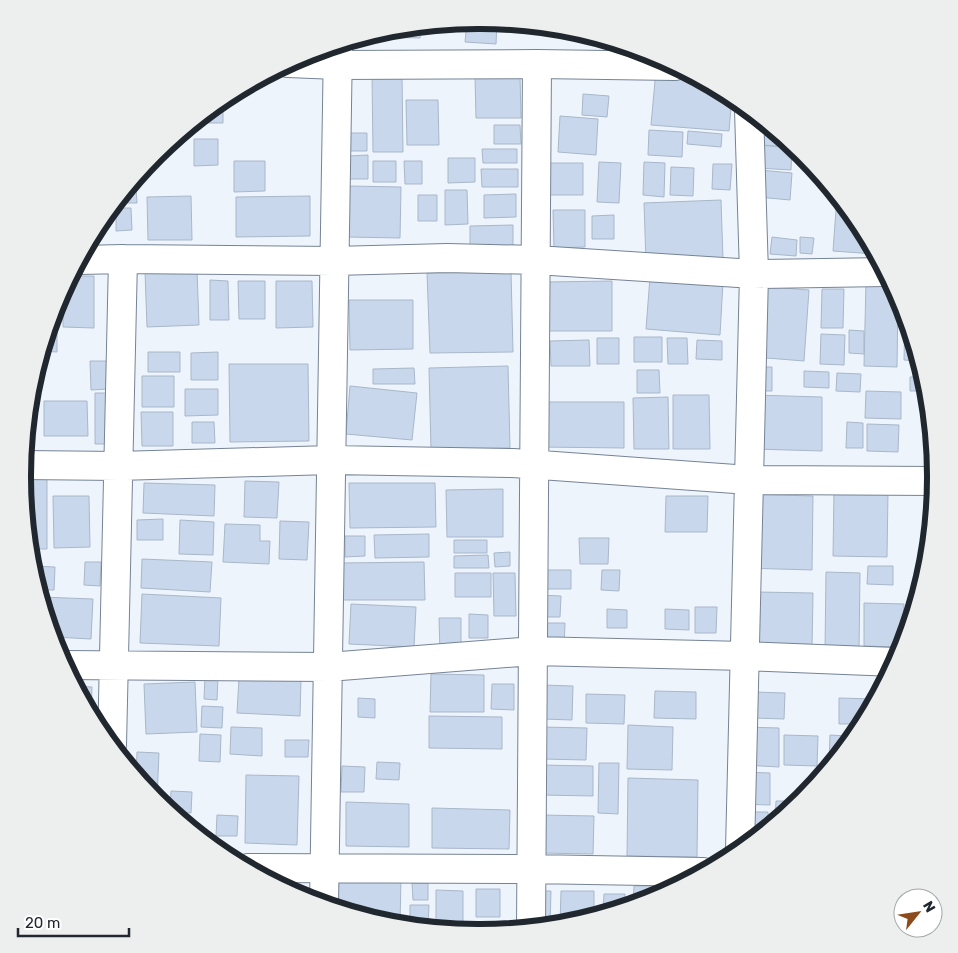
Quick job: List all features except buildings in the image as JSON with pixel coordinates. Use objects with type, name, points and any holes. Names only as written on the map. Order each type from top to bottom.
[{"type":"street","points":[[324,896],[338,55]]},
{"type":"street","points":[[323,57],[338,55],[537,64],[656,66]]},
{"type":"street","points":[[531,921],[533,651],[523,464],[536,260],[537,64]]},
{"type":"street","points":[[740,840],[754,274],[749,119]]},
{"type":"street","points":[[87,260],[334,261],[447,258],[536,260],[754,274],[878,272]]},
{"type":"street","points":[[112,733],[123,259]]},
{"type":"street","points":[[31,465],[118,466],[331,460],[523,464],[749,480],[927,481]]},
{"type":"street","points":[[73,665],[328,667],[533,651],[887,662]]},
{"type":"street","points":[[263,868],[689,872]]}]
